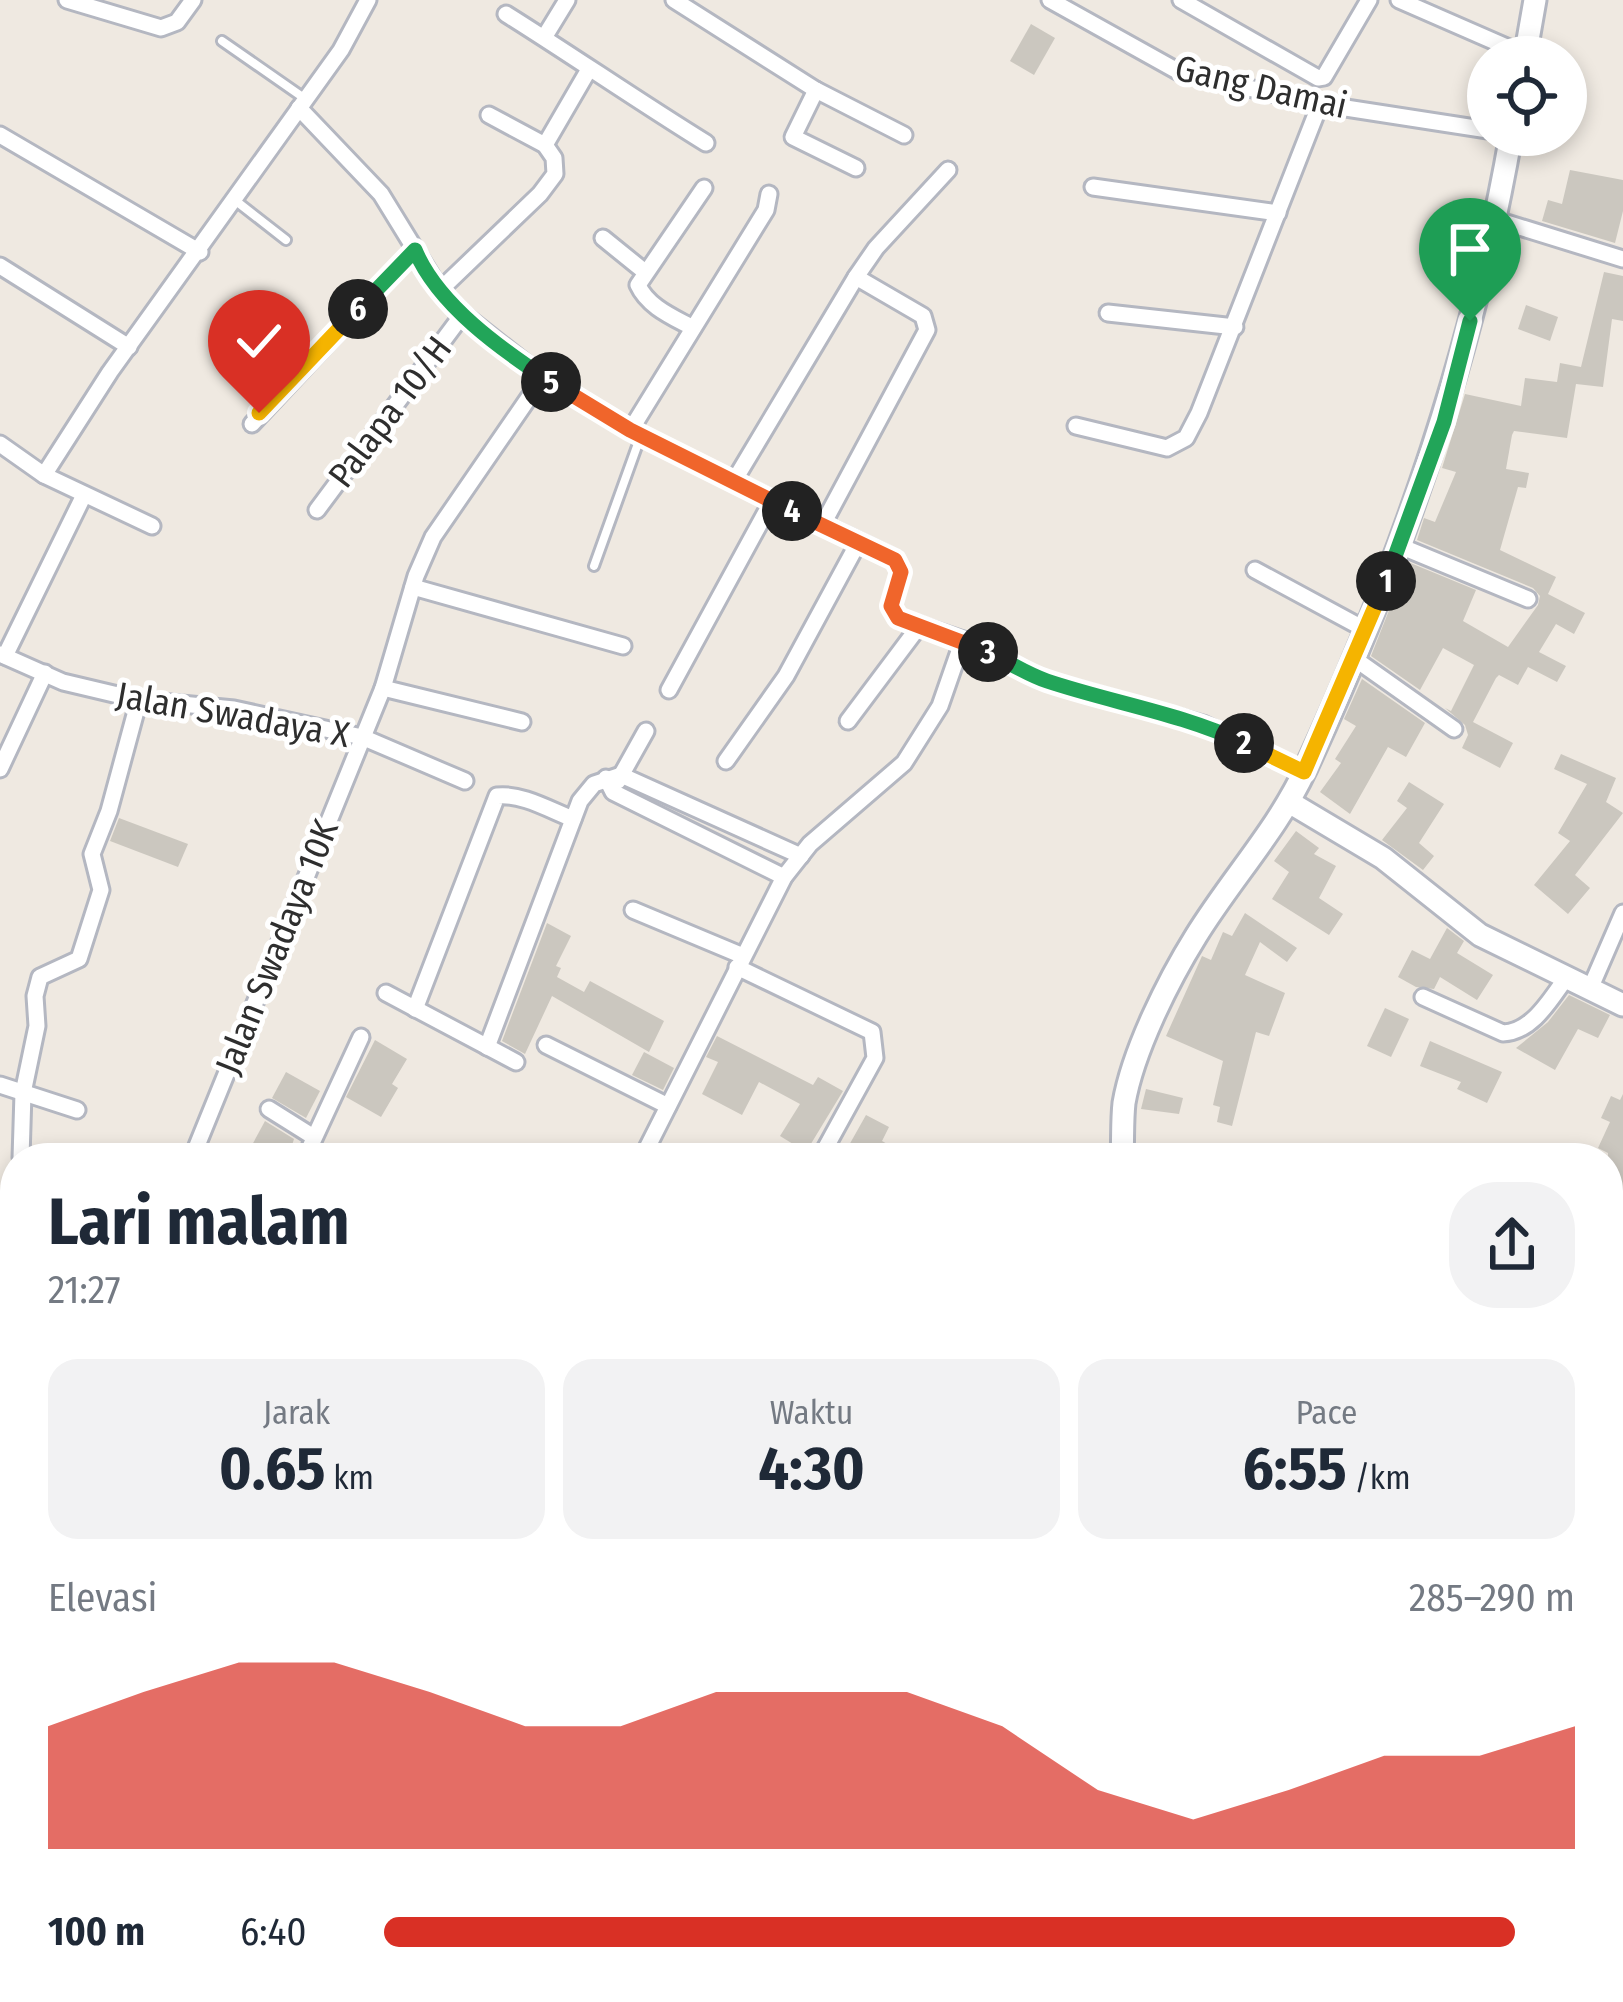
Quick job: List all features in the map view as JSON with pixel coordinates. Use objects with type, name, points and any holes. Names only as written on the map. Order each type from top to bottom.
[{"type":"street","points":[[68,0],[161,28],[177,22],[193,0]]},
{"type":"street","points":[[44,475],[128,347],[341,50],[368,0]]},
{"type":"street","points":[[545,36],[567,0]]},
{"type":"street","name":"Gang Damai","points":[[1050,0],[1181,73],[1320,104],[1467,127]]},
{"type":"street","points":[[1180,0],[1318,78],[1324,77],[1369,0]]},
{"type":"street","points":[[1399,0],[1480,36]]},
{"type":"street","points":[[1529,36],[1535,0]]},
{"type":"street","points":[[679,1],[816,90],[904,135]]},
{"type":"street","points":[[506,14],[545,36],[588,71],[706,142]]},
{"type":"street","points":[[545,146],[588,71]]},
{"type":"street","points":[[816,90],[793,137],[856,168]]},
{"type":"street","points":[[302,104],[381,194],[440,290],[464,314],[543,377],[635,433],[895,560],[900,566],[892,612],[1041,679],[1203,724],[1304,772]]},
{"type":"street","points":[[1076,426],[1167,448],[1186,438],[1235,327],[1320,104]]},
{"type":"street","points":[[440,290],[552,182],[554,158],[545,146],[489,116]]},
{"type":"street","points":[[0,135],[200,251]]},
{"type":"street","points":[[1123,1143],[1125,1102],[1167,988],[1196,936],[1289,802],[1355,659],[1400,546],[1444,422],[1497,220],[1508,156]]},
{"type":"street","points":[[734,481],[856,277],[876,248],[948,170]]},
{"type":"street","points":[[1093,187],[1278,213]]},
{"type":"street","points":[[693,328],[643,294],[638,285],[704,188]]},
{"type":"street","points":[[635,433],[766,210],[770,194]]},
{"type":"street","points":[[1497,220],[1623,259]]},
{"type":"street","points":[[603,238],[645,272]]},
{"type":"street","points":[[252,424],[415,250]]},
{"type":"street","points":[[0,266],[128,347]]},
{"type":"street","points":[[823,524],[927,330],[923,316],[856,277]]},
{"type":"street","points":[[1108,313],[1235,327]]},
{"type":"street","name":"Palapa 10/H","points":[[317,510],[464,314]]},
{"type":"street","name":"Jalan Swadaya 10K","points":[[198,1143],[383,688],[433,537],[543,377]]},
{"type":"street","points":[[0,444],[44,475],[152,526]]},
{"type":"street","points":[[2,655],[84,495]]},
{"type":"street","points":[[669,690],[772,501]]},
{"type":"street","points":[[726,761],[786,676],[858,543]]},
{"type":"street","points":[[1400,546],[1528,599]]},
{"type":"street","points":[[1255,570],[1366,630]]},
{"type":"street","points":[[413,587],[623,646]]},
{"type":"street","points":[[848,721],[920,625]]},
{"type":"street","points":[[650,1143],[784,877],[904,763],[940,706],[963,640]]},
{"type":"street","name":"Jalan Swadaya X","points":[[2,655],[45,674],[139,700],[234,709],[362,736],[465,782]]},
{"type":"street","points":[[1355,659],[1454,729]]},
{"type":"street","points":[[0,769],[45,674]]},
{"type":"street","points":[[383,688],[522,722]]},
{"type":"street","points":[[21,1143],[23,1094],[38,1026],[35,996],[40,977],[79,959],[101,890],[92,854],[109,811],[139,700]]},
{"type":"street","points":[[614,782],[646,731]]},
{"type":"street","points":[[487,1047],[586,791],[614,782],[801,856]]},
{"type":"street","points":[[614,782],[784,877]]},
{"type":"street","points":[[415,1009],[497,796],[526,800],[573,819]]},
{"type":"street","points":[[1289,802],[1384,858],[1480,935],[1623,1005]]},
{"type":"street","points":[[633,910],[872,1032],[875,1058],[828,1143]]},
{"type":"street","points":[[1590,989],[1623,913]]},
{"type":"street","points":[[1423,997],[1503,1034],[1513,1034],[1566,978]]},
{"type":"street","points":[[386,993],[516,1062]]},
{"type":"street","points":[[310,1143],[361,1037]]},
{"type":"street","points":[[546,1045],[668,1106]]},
{"type":"street","points":[[0,1084],[77,1110]]},
{"type":"street","points":[[269,1109],[312,1136]]},
{"type":"lane","points":[[222,41],[302,104]]},
{"type":"lane","points":[[236,201],[286,240]]},
{"type":"lane","points":[[594,566],[616,514],[635,433]]},
{"type":"building","points":[[1031,24],[1055,38],[1034,75],[1010,61]]},
{"type":"building","points":[[1570,170],[1623,180],[1623,211],[1615,243],[1542,221],[1548,200],[1562,204]]},
{"type":"building","points":[[1604,272],[1623,276],[1623,321],[1612,319],[1603,387],[1576,384],[1567,438],[1514,431],[1512,435],[1506,469],[1529,473],[1526,488],[1518,487],[1500,550],[1556,577],[1548,594],[1585,613],[1574,634],[1556,624],[1539,652],[1566,666],[1557,682],[1528,667],[1518,685],[1499,675],[1496,678],[1473,722],[1513,743],[1500,768],[1462,748],[1468,735],[1465,725],[1445,708],[1451,711],[1474,665],[1443,648],[1420,690],[1371,656],[1408,562],[1476,590],[1463,621],[1508,647],[1538,605],[1540,596],[1533,588],[1417,540],[1424,518],[1435,522],[1456,472],[1442,468],[1465,394],[1521,406],[1525,378],[1557,382],[1560,363],[1581,367]]},
{"type":"building","points":[[1526,305],[1558,317],[1550,341],[1518,329]]},
{"type":"building","points":[[1362,679],[1425,723],[1406,757],[1388,747],[1350,814],[1320,792],[1341,763],[1335,759],[1356,726],[1344,719]]},
{"type":"building","points":[[1561,754],[1616,778],[1606,802],[1623,813],[1575,875],[1590,888],[1568,914],[1534,885],[1570,841],[1558,833],[1587,784],[1554,769]]},
{"type":"building","points":[[1409,782],[1444,804],[1419,843],[1434,856],[1423,870],[1382,840],[1407,808],[1397,801]]},
{"type":"building","points":[[119,818],[188,844],[178,867],[110,841]]},
{"type":"building","points":[[1296,831],[1319,848],[1314,854],[1336,866],[1319,898],[1343,914],[1329,935],[1272,899],[1289,872],[1274,861]]},
{"type":"building","points":[[1245,913],[1297,948],[1287,962],[1260,942],[1245,975],[1285,993],[1269,1036],[1256,1032],[1232,1126],[1217,1122],[1220,1107],[1213,1105],[1223,1061],[1166,1036],[1202,956],[1211,960],[1223,932],[1232,936]]},
{"type":"building","points":[[547,923],[571,936],[556,966],[561,968],[557,977],[584,992],[590,981],[664,1021],[649,1052],[552,996],[525,1054],[502,1041]]},
{"type":"building","points":[[1447,928],[1464,941],[1457,953],[1493,975],[1477,1000],[1440,977],[1434,989],[1416,987],[1398,977],[1412,950],[1430,959]]},
{"type":"building","points":[[1569,995],[1610,1015],[1598,1038],[1578,1029],[1555,1070],[1516,1048],[1548,1022]]},
{"type":"building","points":[[1385,1008],[1409,1019],[1391,1057],[1367,1046]]},
{"type":"building","points":[[717,1036],[813,1085],[818,1077],[843,1091],[811,1143],[791,1143],[780,1136],[800,1104],[759,1082],[742,1115],[702,1094],[718,1062],[706,1057]]},
{"type":"building","points":[[375,1040],[407,1059],[392,1084],[398,1088],[381,1117],[346,1097]]},
{"type":"building","points":[[1430,1041],[1502,1072],[1487,1103],[1457,1089],[1461,1082],[1420,1066]]},
{"type":"building","points":[[644,1052],[674,1068],[663,1090],[632,1075]]},
{"type":"building","points":[[286,1072],[320,1091],[306,1118],[272,1098]]},
{"type":"building","points":[[1146,1089],[1183,1098],[1179,1114],[1141,1109]]},
{"type":"building","points":[[1623,1094],[1623,1143],[1600,1143],[1610,1122],[1601,1118],[1611,1096],[1620,1100]]},
{"type":"building","points":[[866,1115],[889,1127],[882,1141],[886,1143],[850,1143]]},
{"type":"building","points":[[265,1121],[294,1139],[293,1143],[253,1143]]},
{"type":"route","points":[[259,413],[415,250],[440,290],[464,314],[543,377],[641,436],[895,560],[901,572],[891,606],[898,618],[963,640],[1041,679],[1203,724],[1304,772],[1400,546],[1444,422],[1470,321]]}]
